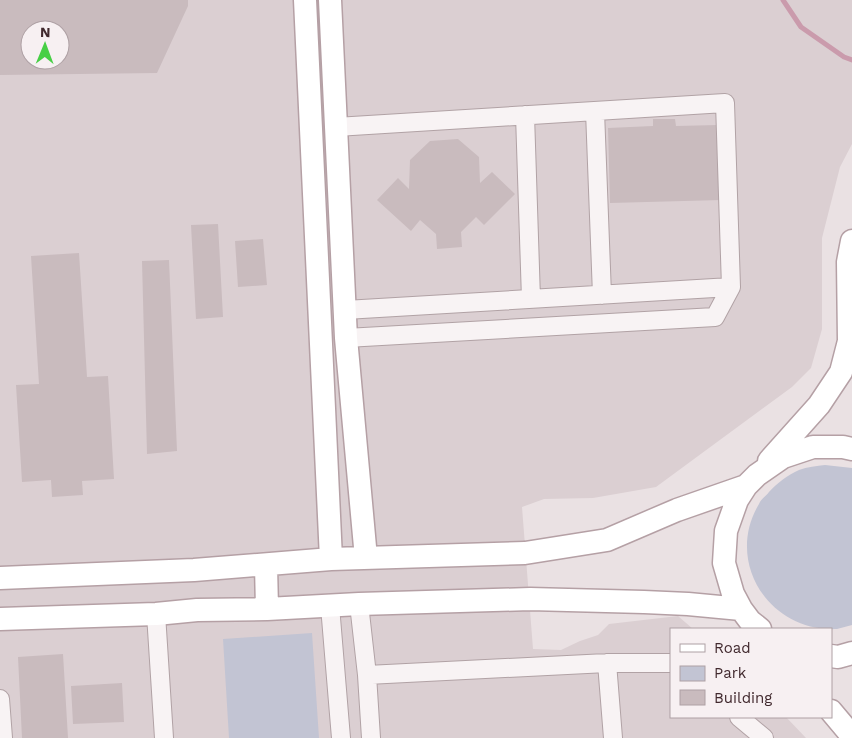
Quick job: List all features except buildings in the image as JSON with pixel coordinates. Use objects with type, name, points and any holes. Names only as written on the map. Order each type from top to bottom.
[{"type":"main road","points":[[305,0],[331,559]]},
{"type":"main road","points":[[330,0],[346,338],[366,558]]},
{"type":"main road","points":[[759,628],[750,621],[733,594],[724,563],[726,531],[737,500],[751,481],[819,405],[841,372],[849,341],[848,262],[852,241]]},
{"type":"main road","points":[[0,578],[194,570],[331,559],[525,552],[607,540],[751,481],[783,457],[813,447],[844,447],[852,449]]},
{"type":"main road","points":[[266,565],[267,609]]},
{"type":"main road","points":[[0,619],[156,614],[197,610],[530,599],[688,604],[741,609]]},
{"type":"main road","points":[[832,656],[838,657],[852,653]]},
{"type":"main road","points":[[832,712],[852,736]]},
{"type":"street","points":[[336,127],[725,103],[731,287],[715,317],[346,338]]},
{"type":"street","points":[[595,110],[602,295]]},
{"type":"street","points":[[525,115],[531,299]]},
{"type":"street","points":[[345,310],[731,287]]},
{"type":"street","points":[[359,604],[367,675],[371,738]]},
{"type":"street","points":[[330,606],[341,738]]},
{"type":"street","points":[[156,614],[164,738]]},
{"type":"street","points":[[367,675],[608,663],[670,664]]},
{"type":"street","points":[[608,663],[613,738]]},
{"type":"street","points":[[0,699],[3,738]]},
{"type":"street","points":[[740,718],[764,738]]},
{"type":"shaded area","points":[[0,0],[852,0],[852,144],[840,167],[822,238],[822,329],[811,368],[792,387],[656,487],[593,498],[544,499],[522,507],[533,649],[561,650],[598,635],[609,624],[678,616],[692,628],[670,628],[670,718],[787,718],[806,738],[0,738]]},
{"type":"green space","points":[[825,465],[852,468],[852,625],[837,629],[813,627],[792,619],[774,606],[760,590],[751,570],[747,549],[750,526],[759,504],[779,482],[805,468]]},
{"type":"green space","points":[[312,633],[319,738],[229,738],[223,639]]},
{"type":"waterway","points":[[783,0],[801,27],[844,57],[852,60]]}]
